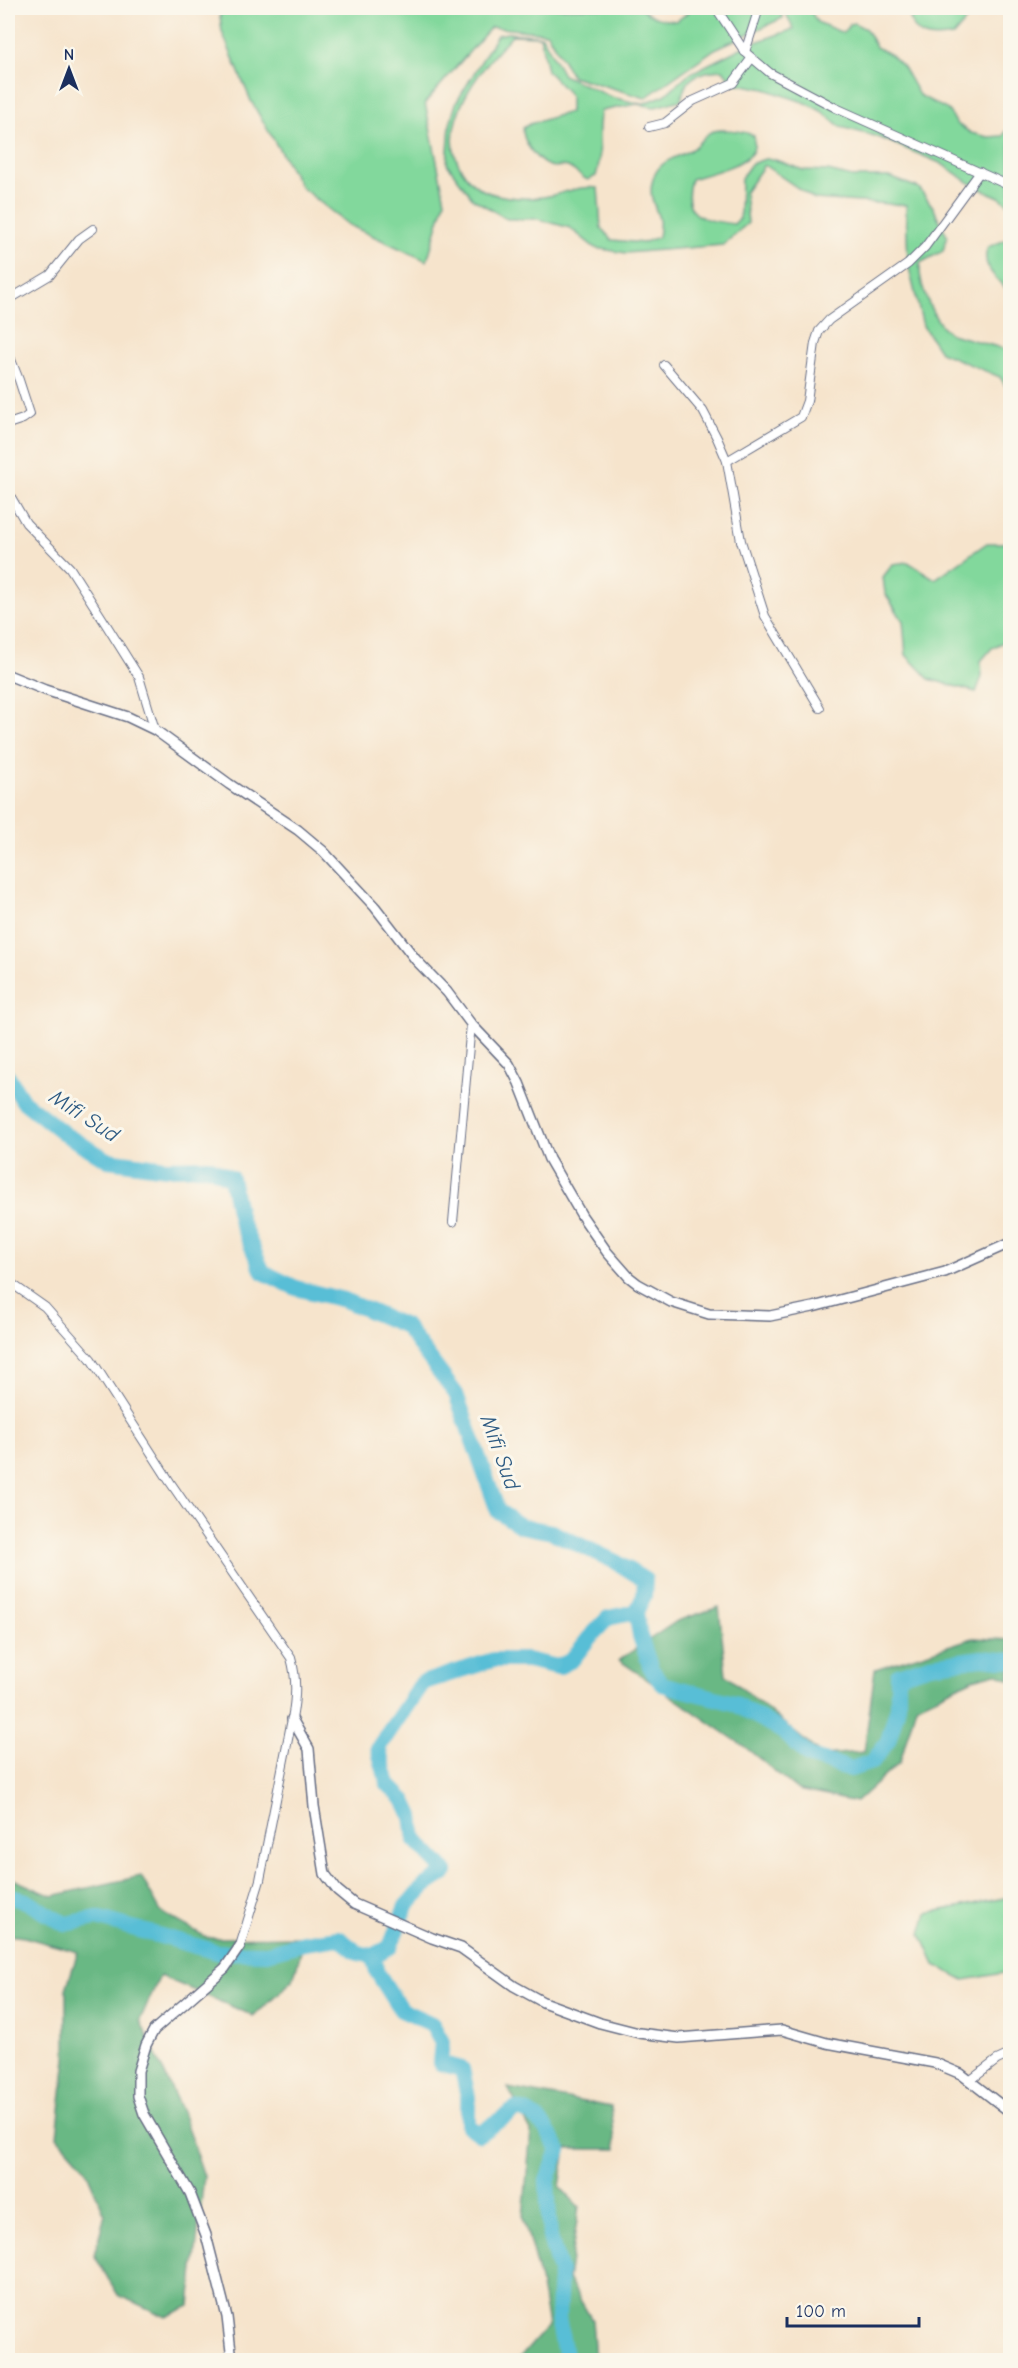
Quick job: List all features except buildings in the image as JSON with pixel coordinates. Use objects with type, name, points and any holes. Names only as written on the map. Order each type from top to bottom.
[{"type":"street","points":[[716,8],[745,52],[770,73],[836,108],[1011,186]]},
{"type":"street","points":[[745,52],[759,8]]},
{"type":"street","points":[[649,127],[662,124],[693,101],[733,83],[752,58]]},
{"type":"street","points":[[727,461],[801,417],[807,402],[815,343],[819,331],[829,321],[908,264],[925,247],[980,172]]},
{"type":"street","points":[[8,300],[50,275],[79,239],[93,230]]},
{"type":"street","points":[[8,352],[20,380],[30,414],[8,424]]},
{"type":"street","points":[[664,365],[703,411],[727,461],[741,541],[763,609],[780,644],[820,708]]},
{"type":"street","points":[[8,492],[26,523],[70,568],[139,677],[155,730]]},
{"type":"street","points":[[8,675],[45,690],[128,717],[155,730],[229,784],[298,830],[323,851],[375,907],[416,960],[509,1064],[519,1083],[549,1159],[582,1216],[607,1252],[629,1277],[671,1302],[716,1315],[770,1316],[937,1275],[1011,1243]]},
{"type":"street","points":[[453,1222],[471,1024]]},
{"type":"street","points":[[8,1281],[45,1307],[91,1359],[170,1482],[291,1658],[296,1675],[292,1719],[260,1880],[240,1946],[225,1968],[154,2030],[146,2045],[138,2071],[138,2096],[144,2114],[190,2193],[206,2235],[227,2318],[232,2361]]},
{"type":"street","points":[[292,1719],[309,1749],[325,1874],[337,1890],[354,1904],[439,1941],[461,1948],[514,1986],[543,2002],[600,2023],[639,2033],[679,2038],[783,2030],[837,2045],[935,2063],[950,2068],[970,2080],[1011,2112]]},
{"type":"street","points":[[970,2080],[997,2060],[1011,2054]]},
{"type":"green space","points":[[219,8],[422,8],[442,14],[453,8],[641,8],[658,18],[677,21],[693,8],[778,8],[783,18],[715,49],[645,98],[572,76],[547,33],[491,27],[425,103],[445,201],[427,261],[349,225],[301,187],[251,101],[222,32]]},
{"type":"green space","points":[[783,8],[809,8],[817,22],[843,33],[850,24],[854,23],[866,29],[876,47],[891,55],[903,67],[919,95],[948,110],[957,124],[971,133],[988,137],[1003,136],[1010,126],[1010,205],[999,197],[976,187],[940,163],[878,137],[841,127],[821,111],[806,103],[765,89],[733,83],[723,70],[695,76],[686,85],[681,100],[655,107],[637,104],[601,111],[596,176],[588,180],[568,167],[549,166],[539,160],[531,150],[525,139],[523,128],[570,112],[570,95],[547,71],[540,36],[512,35],[475,80],[457,116],[453,134],[455,153],[462,170],[480,188],[509,197],[541,197],[581,188],[598,188],[601,228],[612,240],[643,243],[658,237],[659,219],[651,193],[654,175],[663,164],[692,149],[713,131],[732,130],[745,133],[754,136],[754,144],[753,151],[742,161],[725,169],[691,179],[688,192],[692,209],[704,218],[713,221],[734,224],[740,218],[741,178],[751,164],[765,159],[773,159],[803,170],[828,171],[852,177],[889,177],[919,188],[933,207],[947,236],[943,251],[920,263],[921,281],[928,302],[938,321],[951,334],[1005,349],[1010,355],[1010,393],[1000,377],[940,352],[923,326],[908,264],[906,205],[814,199],[764,165],[745,192],[748,223],[723,245],[626,253],[595,248],[570,228],[538,219],[507,219],[473,199],[447,164],[450,124],[456,103],[497,35],[508,33],[542,36],[563,75],[611,97],[642,104],[665,95],[687,75],[747,45],[794,29]]},
{"type":"green space","points":[[908,8],[977,8],[953,36],[935,38],[922,35],[917,31]]},
{"type":"green space","points":[[1010,238],[1010,293],[991,272],[986,254],[988,247]]},
{"type":"green space","points":[[987,543],[1010,543],[1010,638],[992,648],[981,661],[982,677],[976,692],[929,679],[906,655],[903,621],[885,593],[883,577],[893,564],[908,562],[935,579]]},
{"type":"green space","points":[[719,1607],[726,1675],[822,1755],[864,1752],[875,1669],[973,1638],[1010,1640],[1010,1680],[996,1673],[973,1679],[916,1706],[900,1762],[856,1802],[798,1790],[745,1747],[619,1660],[677,1621]]},
{"type":"green space","points":[[141,1876],[161,1912],[208,1938],[305,1937],[293,1980],[254,2016],[160,1976],[140,2020],[182,2112],[204,2176],[190,2306],[166,2317],[118,2295],[94,2255],[105,2215],[85,2168],[57,2136],[66,2058],[66,1989],[78,1952],[24,1937],[8,1935],[8,1877],[52,1896]]},
{"type":"green space","points":[[1010,1897],[1010,1963],[1003,1973],[964,1980],[935,1965],[921,1934],[927,1913]]},
{"type":"green space","points":[[508,2088],[611,2107],[616,2149],[566,2149],[560,2187],[579,2207],[568,2279],[592,2320],[595,2360],[518,2360],[548,2326],[540,2280],[523,2217],[531,2131]]},
{"type":"waterway","name":"Mifi Sud","points":[[8,1076],[23,1101],[66,1135],[108,1160],[166,1168],[209,1167],[231,1178],[240,1220],[263,1272],[296,1288],[344,1300],[405,1326],[456,1394],[498,1511],[521,1526],[552,1532],[616,1562],[645,1580],[644,1596],[636,1612],[640,1636],[651,1669],[662,1684],[734,1703],[782,1731],[810,1757],[851,1769],[872,1762],[888,1741],[898,1706],[898,1675],[930,1665],[982,1658],[1010,1661]]},
{"type":"waterway","points":[[8,1896],[26,1901],[65,1924],[97,1918],[217,1952],[267,1953],[304,1943],[339,1938],[358,1953],[373,1956],[390,1947],[406,1906],[425,1886],[446,1872],[415,1839],[412,1816],[405,1801],[388,1784],[378,1748],[422,1683],[493,1660],[527,1660],[558,1667],[572,1660],[608,1618],[636,1612]]},
{"type":"waterway","points":[[373,1956],[377,1972],[401,2010],[432,2024],[442,2042],[440,2063],[462,2069],[468,2097],[468,2126],[479,2134],[516,2109],[524,2111],[537,2119],[559,2150],[547,2181],[550,2237],[560,2272],[558,2318],[566,2360]]}]
